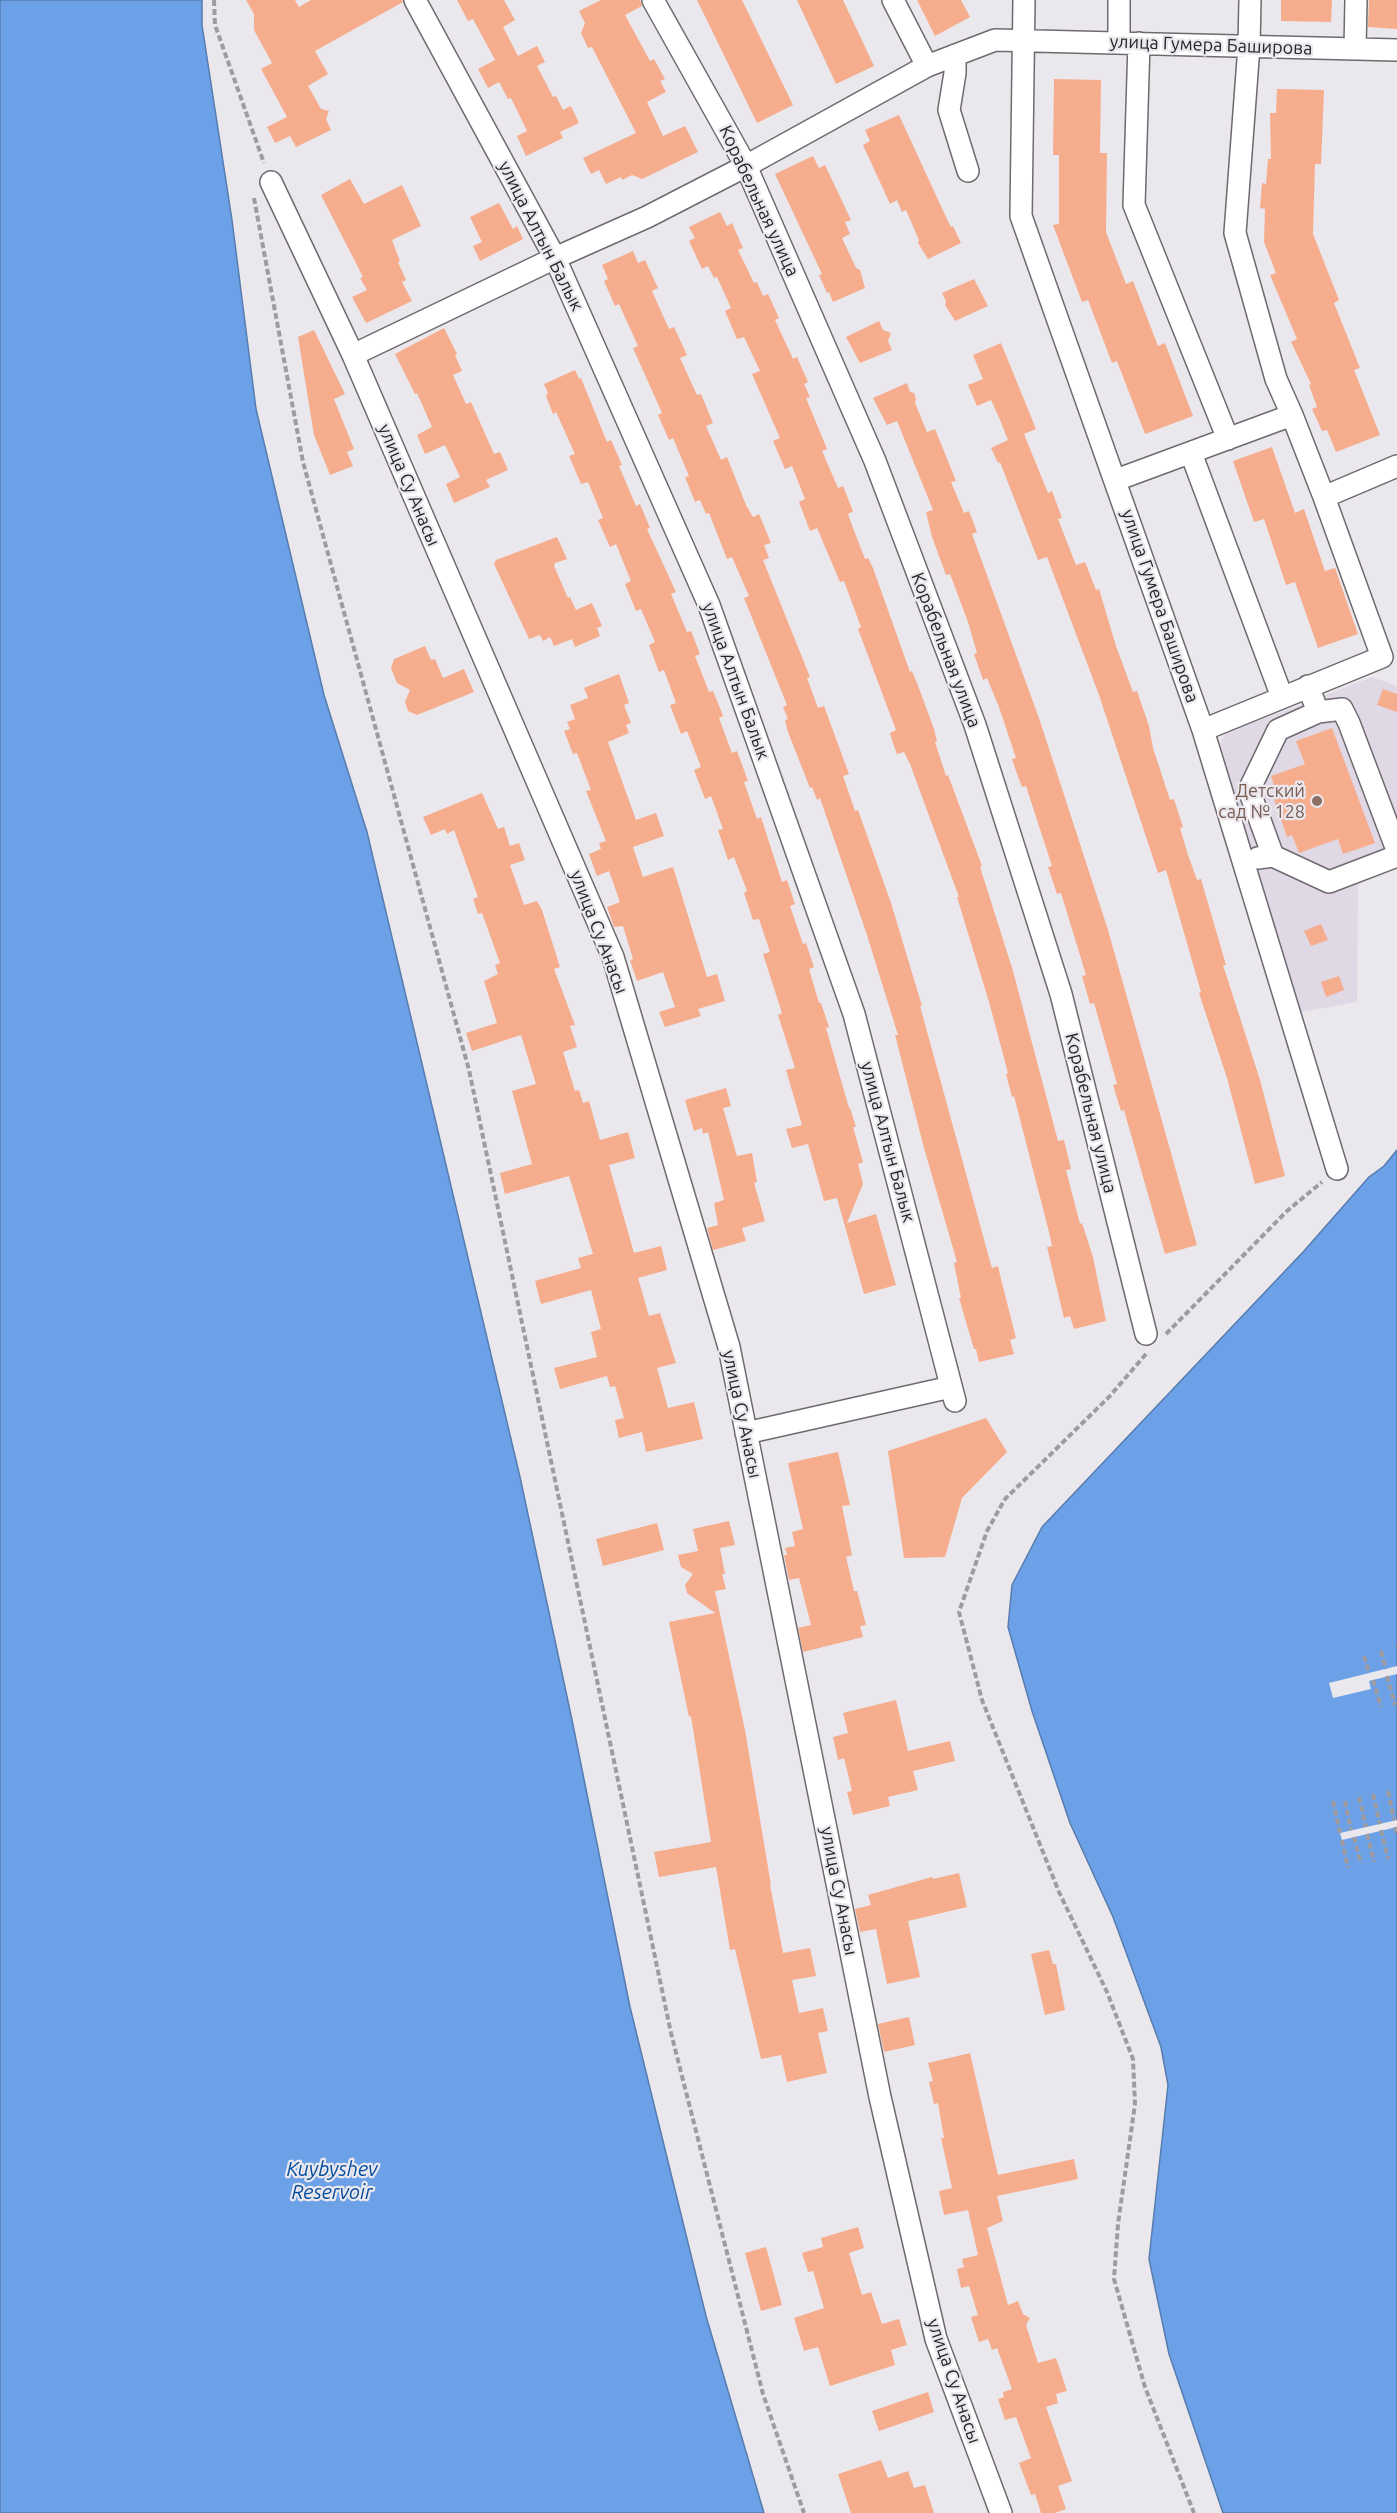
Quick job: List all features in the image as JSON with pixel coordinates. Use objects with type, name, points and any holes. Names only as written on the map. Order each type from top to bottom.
[{"type":"street","name":"улица Алтын Балык","points":[[415,0],[555,258],[709,605],[854,1014],[953,1394],[746,1433]]},
{"type":"street","name":"Корабельная улица","points":[[653,0],[746,166],[875,461],[975,725],[1061,994],[1152,1341]]},
{"type":"street","points":[[893,0],[927,66]]},
{"type":"street","points":[[1024,0],[1024,40]]},
{"type":"street","points":[[1119,0],[1129,43],[1134,204],[1228,439]]},
{"type":"street","points":[[1203,730],[1382,657],[1324,497],[1276,379],[1234,233],[1249,46],[1250,0]]},
{"type":"street","points":[[1355,49],[1356,0]]},
{"type":"street","name":"улица Гумера Баширова","points":[[353,355],[555,258],[647,217],[746,166],[927,66],[994,40],[1397,50]]},
{"type":"street","name":"улица Гумера Баширова","points":[[1024,40],[1021,216],[1203,730],[1337,1169]]},
{"type":"street","points":[[955,55],[955,73],[949,110],[968,171]]},
{"type":"street","name":"улица Су Анасы","points":[[271,182],[353,355],[613,957],[729,1347],[880,2097],[936,2339],[1001,2513]]},
{"type":"street","points":[[1116,480],[1292,415]]},
{"type":"street","points":[[1191,453],[1282,697]]},
{"type":"street","points":[[1324,497],[1397,466]]},
{"type":"street","points":[[1308,686],[1318,712]]},
{"type":"street","points":[[1273,856],[1250,790],[1278,729],[1318,712],[1342,709],[1397,850]]},
{"type":"street","points":[[1244,861],[1273,856],[1329,882],[1397,856]]},
{"type":"path","points":[[214,0],[215,25],[271,182],[254,197],[303,462],[469,1070],[671,2033],[763,2394],[804,2513]]},
{"type":"path","points":[[1194,2513],[1145,2387],[1114,2279],[1118,2224],[1135,2104],[1133,2059],[1107,1992],[1059,1892],[982,1700],[959,1612],[987,1531],[1005,1498],[1108,1397],[1152,1341],[1287,1211],[1337,1169]]},
{"type":"path","points":[[1381,1652],[1386,1669]]},
{"type":"path","points":[[1364,1656],[1369,1673]]},
{"type":"path","points":[[1387,1676],[1395,1705]]},
{"type":"path","points":[[1373,1680],[1381,1707]]},
{"type":"path","points":[[1388,1791],[1394,1820]]},
{"type":"path","points":[[1373,1794],[1380,1824]]},
{"type":"path","points":[[1359,1797],[1366,1827]]},
{"type":"path","points":[[1333,1801],[1340,1833]]},
{"type":"path","points":[[1345,1801],[1352,1830]]},
{"type":"path","points":[[1395,1827],[1397,1835]]},
{"type":"path","points":[[1381,1830],[1388,1859]]},
{"type":"path","points":[[1368,1834],[1374,1862]]},
{"type":"path","points":[[1354,1837],[1361,1864]]},
{"type":"path","points":[[1342,1840],[1348,1868]]},
{"type":"shaded area","name":"Детский сад № 128","points":[[1372,677],[1397,686],[1397,870],[1387,869],[1358,885],[1357,1002],[1300,1012],[1220,744],[1225,734]]},
{"type":"water","name":"Kuybyshev Reservoir","points":[[0,0],[202,0],[202,25],[232,220],[256,409],[324,695],[367,832],[520,1477],[630,2007],[706,2316],[764,2513],[0,2513]]},
{"type":"water","points":[[1397,1150],[1397,2513],[1223,2513],[1169,2354],[1149,2259],[1168,2085],[1161,2047],[1113,1917],[1070,1823],[1032,1711],[1008,1627],[1012,1585],[1042,1527],[1304,1251],[1369,1177],[1384,1166]]},
{"type":"pier","points":[[1397,1666],[1397,1674],[1369,1681],[1371,1689],[1333,1698],[1329,1683]]},
{"type":"pier","points":[[1397,1820],[1397,1827],[1342,1840],[1340,1833]]},
{"type":"building","points":[[246,0],[295,0],[299,7],[311,0],[402,0],[403,2],[315,51],[328,74],[308,86],[321,109],[329,111],[326,119],[331,130],[296,147],[290,136],[275,143],[267,127],[287,117],[261,69],[272,63],[254,30],[254,14]]},
{"type":"building","points":[[457,0],[504,0],[515,20],[503,27],[518,56],[537,46],[545,62],[537,66],[553,97],[556,96],[563,110],[571,106],[579,123],[560,132],[563,138],[526,156],[517,136],[527,131],[511,98],[508,99],[499,82],[488,88],[478,69],[495,60],[473,19],[468,21]]},
{"type":"building","points":[[601,0],[640,0],[642,6],[625,15],[650,61],[654,59],[665,79],[660,81],[666,92],[647,102],[663,136],[685,126],[698,152],[642,179],[632,175],[606,184],[599,170],[591,174],[583,158],[636,133],[592,47],[588,48],[581,33],[585,23],[579,11]]},
{"type":"building","points":[[697,0],[742,0],[793,105],[757,123]]},
{"type":"building","points":[[797,0],[843,0],[874,66],[836,84]]},
{"type":"building","points":[[917,0],[961,0],[970,17],[935,36]]},
{"type":"building","points":[[1281,0],[1332,0],[1331,22],[1281,21]]},
{"type":"building","points":[[1369,0],[1397,0],[1397,29],[1368,27]]},
{"type":"building","points":[[1054,79],[1101,80],[1100,153],[1107,153],[1106,232],[1126,284],[1133,281],[1158,346],[1165,343],[1193,416],[1145,434],[1117,361],[1112,363],[1088,300],[1082,302],[1053,225],[1059,224],[1059,155],[1053,155]]},
{"type":"building","points":[[1277,89],[1324,90],[1321,164],[1315,164],[1313,234],[1339,300],[1334,303],[1360,368],[1354,370],[1380,435],[1336,452],[1327,430],[1322,431],[1312,409],[1317,407],[1309,385],[1311,384],[1291,342],[1297,339],[1270,275],[1276,273],[1264,242],[1265,209],[1260,208],[1262,183],[1266,184],[1268,159],[1271,159],[1270,113],[1276,113]]},
{"type":"building","points":[[899,115],[946,217],[961,243],[928,259],[918,243],[919,240],[906,210],[902,212],[897,200],[890,204],[863,145],[870,141],[865,130]]},
{"type":"building","points":[[813,156],[819,168],[825,165],[851,220],[845,222],[850,234],[842,238],[856,268],[860,270],[865,288],[833,302],[775,174]]},
{"type":"building","points":[[350,179],[364,204],[402,185],[421,226],[392,240],[406,280],[402,282],[412,301],[366,323],[352,297],[367,290],[360,278],[363,277],[321,195]]},
{"type":"building","points":[[499,203],[513,229],[517,226],[523,239],[480,261],[473,246],[482,242],[470,217]]},
{"type":"building","points":[[720,212],[727,226],[732,223],[743,248],[738,250],[754,283],[757,282],[763,296],[768,294],[779,318],[775,320],[793,359],[797,357],[808,382],[804,384],[810,397],[806,398],[827,449],[822,451],[838,488],[843,486],[853,511],[848,514],[853,528],[865,559],[868,558],[873,568],[910,672],[912,671],[917,683],[934,729],[937,741],[935,742],[946,776],[948,775],[982,866],[980,867],[1013,971],[1058,1141],[1064,1140],[1071,1169],[1066,1170],[1080,1224],[1082,1223],[1093,1257],[1106,1321],[1074,1329],[1070,1316],[1064,1318],[1047,1247],[1052,1246],[1049,1232],[989,1002],[957,897],[959,897],[910,764],[904,752],[897,754],[890,733],[896,730],[858,629],[861,627],[844,581],[840,582],[817,528],[810,531],[799,502],[805,499],[792,466],[785,469],[773,441],[780,438],[752,374],[760,371],[744,337],[737,339],[725,311],[731,308],[717,277],[714,278],[708,266],[702,269],[689,241],[695,238],[689,227]]},
{"type":"building","points":[[633,251],[638,263],[645,260],[658,288],[652,291],[669,329],[674,327],[687,355],[680,358],[697,395],[701,394],[713,423],[706,426],[721,460],[727,457],[746,505],[753,517],[759,514],[771,543],[764,545],[769,558],[763,560],[810,677],[807,678],[818,708],[824,706],[849,774],[843,776],[855,811],[858,810],[891,903],[922,1006],[920,1006],[992,1268],[998,1266],[1016,1338],[1010,1340],[1014,1354],[979,1362],[976,1349],[974,1349],[959,1298],[961,1298],[954,1263],[957,1262],[924,1148],[895,1035],[898,1035],[866,932],[820,798],[817,800],[812,787],[810,788],[788,732],[785,720],[788,719],[783,707],[787,705],[744,598],[749,596],[732,557],[727,559],[709,513],[706,514],[700,500],[695,502],[685,477],[689,476],[673,438],[669,440],[658,415],[662,413],[633,348],[638,346],[619,304],[615,306],[604,281],[608,279],[602,265]]},
{"type":"building","points":[[974,279],[988,306],[955,321],[945,305],[946,301],[942,293]]},
{"type":"building","points":[[879,321],[883,330],[891,333],[888,341],[892,350],[860,363],[846,337]]},
{"type":"building","points":[[444,328],[457,354],[455,355],[462,371],[453,375],[466,404],[471,402],[494,454],[500,452],[508,470],[486,480],[490,487],[454,503],[446,484],[460,477],[445,445],[425,454],[417,435],[432,427],[417,393],[415,394],[395,354]]},
{"type":"building","points":[[314,330],[345,394],[334,399],[354,449],[347,452],[353,466],[330,475],[314,435],[298,337]]},
{"type":"building","points":[[1001,343],[1036,429],[1024,434],[1048,493],[1052,491],[1062,518],[1058,519],[1076,565],[1085,562],[1096,590],[1099,589],[1116,646],[1133,692],[1137,691],[1149,726],[1153,748],[1170,800],[1174,799],[1183,827],[1180,828],[1188,855],[1197,880],[1201,879],[1226,965],[1223,965],[1260,1080],[1285,1176],[1255,1184],[1227,1078],[1199,993],[1201,992],[1166,870],[1158,873],[1099,695],[1047,557],[1038,560],[1000,462],[998,463],[991,448],[1008,440],[1000,420],[991,400],[977,406],[968,385],[983,379],[973,355]]},
{"type":"building","points":[[575,370],[579,379],[581,378],[607,442],[611,440],[636,506],[640,504],[650,528],[647,529],[676,592],[671,594],[687,632],[691,631],[700,654],[695,656],[709,692],[713,691],[723,716],[719,718],[732,753],[737,751],[748,781],[744,782],[757,819],[761,817],[782,882],[787,880],[795,904],[790,906],[803,944],[806,943],[814,967],[809,969],[829,1027],[826,1028],[856,1127],[853,1127],[863,1162],[858,1164],[863,1184],[847,1223],[876,1214],[896,1285],[864,1294],[837,1198],[824,1201],[808,1144],[792,1148],[786,1129],[802,1125],[786,1070],[795,1068],[778,1015],[782,1013],[763,954],[770,952],[759,919],[753,920],[744,893],[747,891],[734,857],[728,860],[718,830],[723,829],[711,796],[705,799],[694,770],[701,767],[687,731],[681,734],[670,705],[676,703],[664,670],[659,672],[649,645],[655,642],[641,609],[636,611],[625,584],[631,581],[616,544],[610,547],[598,520],[603,518],[588,482],[581,484],[569,456],[575,454],[546,396],[548,393],[544,384]]},
{"type":"building","points":[[907,383],[910,392],[914,393],[915,403],[927,432],[935,429],[956,481],[951,482],[964,513],[969,511],[977,532],[972,534],[1040,721],[1108,930],[1197,1245],[1165,1254],[1124,1110],[1121,1111],[1113,1085],[1117,1084],[1094,1003],[1090,1004],[1082,976],[1086,975],[1061,893],[1057,894],[1048,867],[1052,866],[1026,786],[1022,787],[1012,759],[1016,758],[999,707],[987,678],[983,680],[974,654],[977,653],[968,622],[950,574],[946,575],[932,537],[926,512],[933,510],[897,421],[887,425],[873,398]]},
{"type":"building","points":[[1272,447],[1295,513],[1304,509],[1325,571],[1335,568],[1358,634],[1318,648],[1295,582],[1286,585],[1264,519],[1254,522],[1233,461]]},
{"type":"building","points":[[557,537],[567,559],[555,563],[554,566],[568,598],[570,597],[576,610],[592,603],[602,626],[597,628],[600,636],[575,647],[572,639],[554,646],[550,637],[543,641],[540,635],[529,639],[494,564],[496,560]]},
{"type":"building","points":[[425,646],[431,660],[435,659],[443,678],[464,669],[474,692],[417,715],[408,711],[405,702],[410,690],[397,683],[391,668],[394,659]]},
{"type":"building","points":[[619,674],[629,703],[624,705],[631,723],[626,725],[629,733],[608,742],[636,820],[656,813],[664,836],[633,847],[643,877],[673,867],[707,977],[717,974],[725,1001],[698,1009],[701,1016],[665,1027],[659,1012],[675,1007],[663,972],[637,981],[623,926],[614,927],[607,907],[620,902],[609,871],[597,876],[589,854],[601,849],[599,843],[606,841],[586,791],[591,790],[577,753],[573,754],[564,731],[570,729],[567,722],[575,719],[570,705],[588,698],[584,688]]},
{"type":"building","points":[[1383,689],[1397,694],[1397,712],[1377,705]]},
{"type":"building","points":[[1332,728],[1375,843],[1343,854],[1338,839],[1299,853],[1292,835],[1287,837],[1273,796],[1277,794],[1271,776],[1305,764],[1296,741]]},
{"type":"building","points":[[482,793],[498,829],[504,827],[510,846],[519,843],[525,860],[510,865],[524,905],[537,901],[542,910],[560,967],[554,969],[575,1025],[570,1026],[577,1047],[563,1052],[575,1091],[579,1090],[583,1103],[589,1101],[600,1140],[628,1132],[635,1158],[609,1165],[634,1253],[661,1246],[667,1270],[638,1278],[649,1316],[660,1313],[676,1363],[657,1368],[668,1408],[694,1402],[703,1439],[646,1452],[642,1432],[619,1438],[615,1420],[624,1418],[615,1386],[610,1387],[607,1376],[560,1389],[554,1368],[597,1357],[591,1332],[601,1329],[591,1290],[541,1304],[535,1281],[581,1268],[578,1258],[593,1254],[569,1176],[505,1194],[500,1173],[532,1164],[512,1091],[536,1084],[521,1035],[472,1051],[466,1033],[497,1023],[484,981],[498,974],[495,965],[500,963],[482,913],[478,914],[473,899],[478,897],[454,830],[447,834],[445,829],[431,835],[423,817]]},
{"type":"building","points":[[1321,924],[1328,940],[1311,946],[1304,931]]},
{"type":"building","points":[[1339,976],[1344,990],[1326,997],[1321,982]]},
{"type":"building","points":[[726,1088],[731,1106],[723,1108],[737,1156],[752,1153],[757,1182],[754,1183],[765,1221],[742,1228],[746,1241],[713,1250],[707,1228],[718,1225],[714,1203],[724,1200],[708,1132],[703,1134],[702,1128],[694,1131],[685,1100]]},
{"type":"building","points":[[986,1418],[1007,1452],[962,1498],[945,1557],[904,1558],[888,1451]]},
{"type":"building","points":[[838,1452],[850,1505],[842,1506],[852,1555],[846,1557],[854,1591],[857,1591],[866,1625],[860,1626],[863,1637],[803,1652],[798,1628],[811,1625],[799,1578],[789,1580],[784,1555],[787,1555],[785,1548],[795,1546],[792,1532],[803,1529],[788,1463]]},
{"type":"building","points":[[729,1521],[735,1545],[720,1548],[726,1589],[715,1591],[745,1730],[783,1953],[810,1948],[816,1976],[792,1980],[799,2013],[823,2008],[828,2031],[818,2033],[827,2073],[787,2082],[781,2055],[761,2059],[735,1949],[730,1950],[716,1867],[659,1877],[654,1852],[711,1842],[691,1716],[689,1717],[669,1622],[715,1613],[687,1593],[685,1585],[693,1574],[681,1567],[678,1555],[698,1551],[693,1529]]},
{"type":"building","points":[[657,1523],[664,1550],[603,1566],[596,1539]]},
{"type":"building","points":[[896,1700],[908,1751],[950,1741],[955,1761],[913,1771],[918,1790],[888,1797],[890,1806],[853,1815],[847,1792],[852,1791],[844,1758],[838,1760],[833,1737],[848,1733],[843,1713]]},
{"type":"building","points":[[959,1873],[967,1907],[908,1921],[920,1977],[887,1984],[876,1929],[860,1932],[855,1909],[871,1905],[868,1895],[932,1877],[933,1879]]},
{"type":"building","points":[[1049,1950],[1053,1964],[1056,1964],[1065,2010],[1045,2015],[1031,1954]]},
{"type":"building","points":[[909,2017],[915,2045],[884,2052],[878,2024]]},
{"type":"building","points":[[970,2053],[998,2175],[1074,2159],[1078,2179],[997,2196],[1003,2221],[987,2228],[1008,2305],[1018,2301],[1023,2314],[1030,2318],[1026,2325],[1038,2363],[1056,2358],[1067,2391],[1056,2394],[1058,2403],[1046,2407],[1072,2481],[1058,2486],[1066,2509],[1055,2513],[1041,2513],[1035,2494],[1031,2495],[1019,2463],[1031,2458],[1016,2417],[1005,2420],[998,2399],[1004,2397],[1003,2392],[1012,2389],[997,2348],[992,2350],[988,2339],[979,2342],[971,2317],[978,2315],[969,2286],[961,2288],[957,2269],[964,2267],[962,2259],[978,2255],[968,2210],[944,2215],[939,2191],[952,2188],[941,2138],[944,2138],[938,2103],[934,2104],[929,2082],[933,2081],[928,2063]]},
{"type":"building","points":[[858,2227],[864,2248],[849,2253],[862,2295],[871,2292],[882,2324],[899,2319],[907,2345],[891,2350],[895,2365],[830,2386],[818,2347],[804,2351],[794,2318],[824,2308],[813,2271],[808,2272],[802,2253],[823,2247],[821,2238]]},
{"type":"building","points":[[766,2247],[782,2305],[761,2311],[745,2253]]},
{"type":"building","points":[[928,2392],[934,2412],[879,2431],[872,2411]]},
{"type":"building","points":[[881,2460],[888,2478],[908,2471],[914,2488],[925,2485],[934,2513],[851,2513],[838,2474]]},
{"type":"place","name":"Детский сад № 128","points":[[1317,801]]}]
